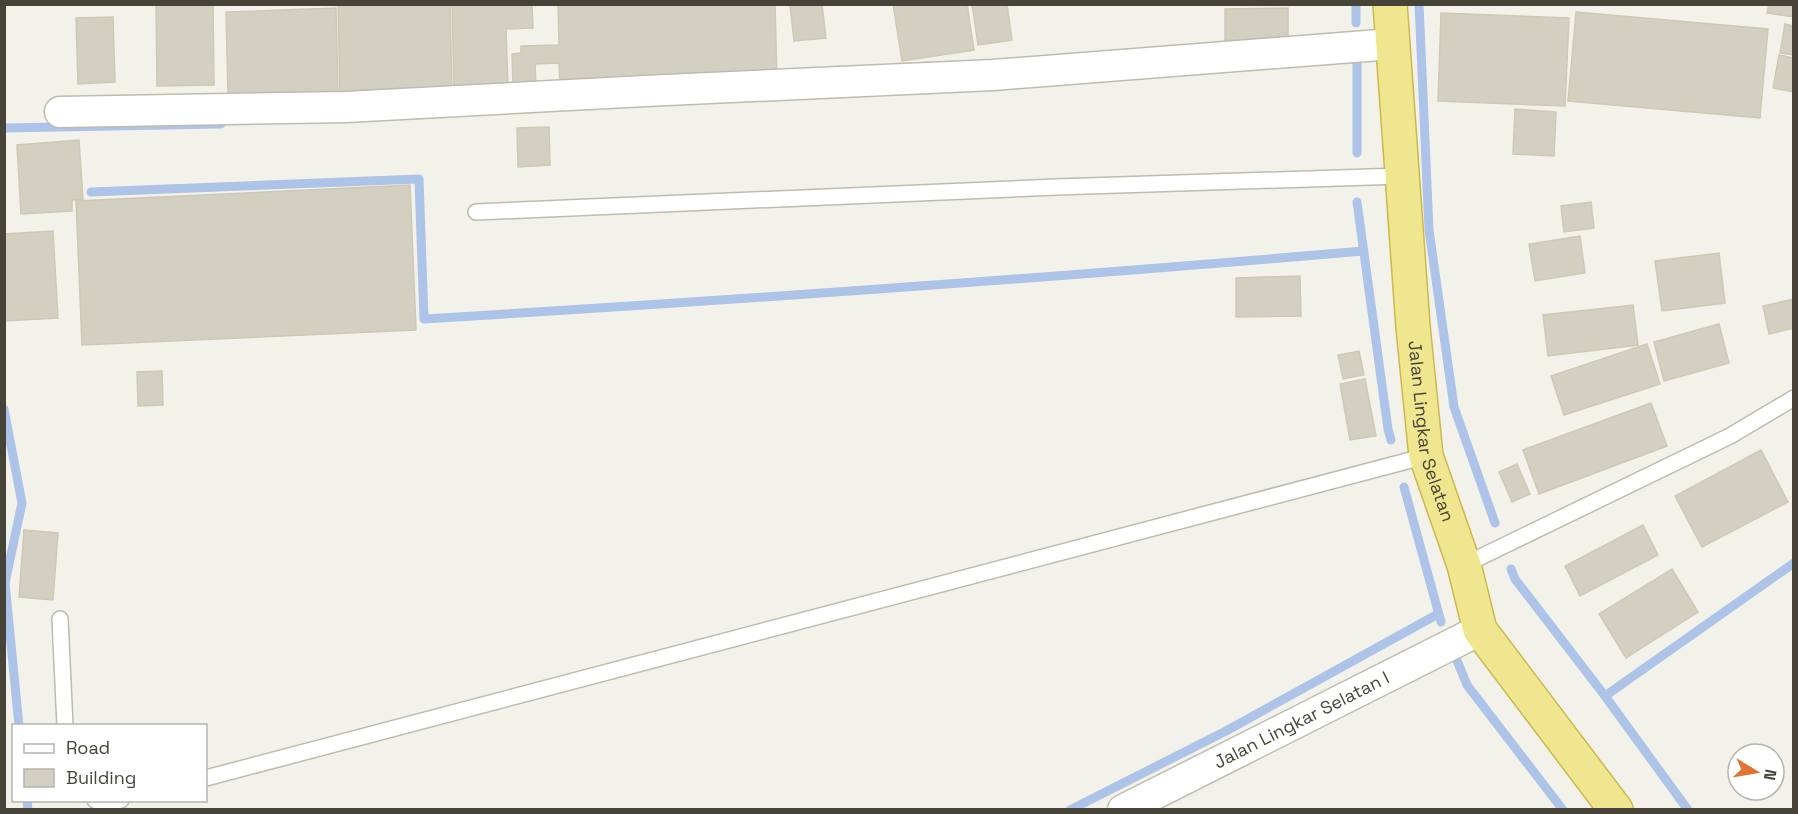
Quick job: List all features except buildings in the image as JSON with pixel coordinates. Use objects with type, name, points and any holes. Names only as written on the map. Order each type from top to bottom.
[{"type":"highway","name":"Jalan Lingkar Selatan","points":[[1390,4],[1413,327],[1426,456],[1464,565],[1480,630],[1616,810]]},
{"type":"street","points":[[60,112],[346,107],[656,90],[981,76],[1392,44]]},
{"type":"street","name":"Jalan Lingkar Selatan I","points":[[1123,810],[1480,630]]},
{"type":"lane","points":[[476,213],[1032,188],[1401,176]]},
{"type":"lane","points":[[1464,565],[1730,436],[1794,398]]},
{"type":"lane","points":[[207,778],[1426,456]]},
{"type":"lane","points":[[60,619],[65,724]]},
{"type":"lane","points":[[96,802],[107,804],[116,802]]},
{"type":"waterway","points":[[1356,4],[1356,23]]},
{"type":"waterway","points":[[1419,4],[1429,230],[1454,407],[1495,523]]},
{"type":"waterway","points":[[1349,59],[1357,58],[1357,153]]},
{"type":"waterway","points":[[4,128],[221,124]]},
{"type":"waterway","points":[[91,192],[419,179],[424,319],[894,288],[1363,251]]},
{"type":"waterway","points":[[1357,202],[1391,440]]},
{"type":"waterway","points":[[4,409],[22,503],[5,583],[19,724]]},
{"type":"waterway","points":[[1404,487],[1441,622]]},
{"type":"waterway","points":[[1688,810],[1605,696],[1794,563]]},
{"type":"waterway","points":[[1511,569],[1515,579],[1605,696]]},
{"type":"waterway","points":[[1070,810],[1226,731],[1438,614]]},
{"type":"waterway","points":[[1452,648],[1467,685],[1563,810]]},
{"type":"waterway","points":[[27,802],[28,810]]}]
